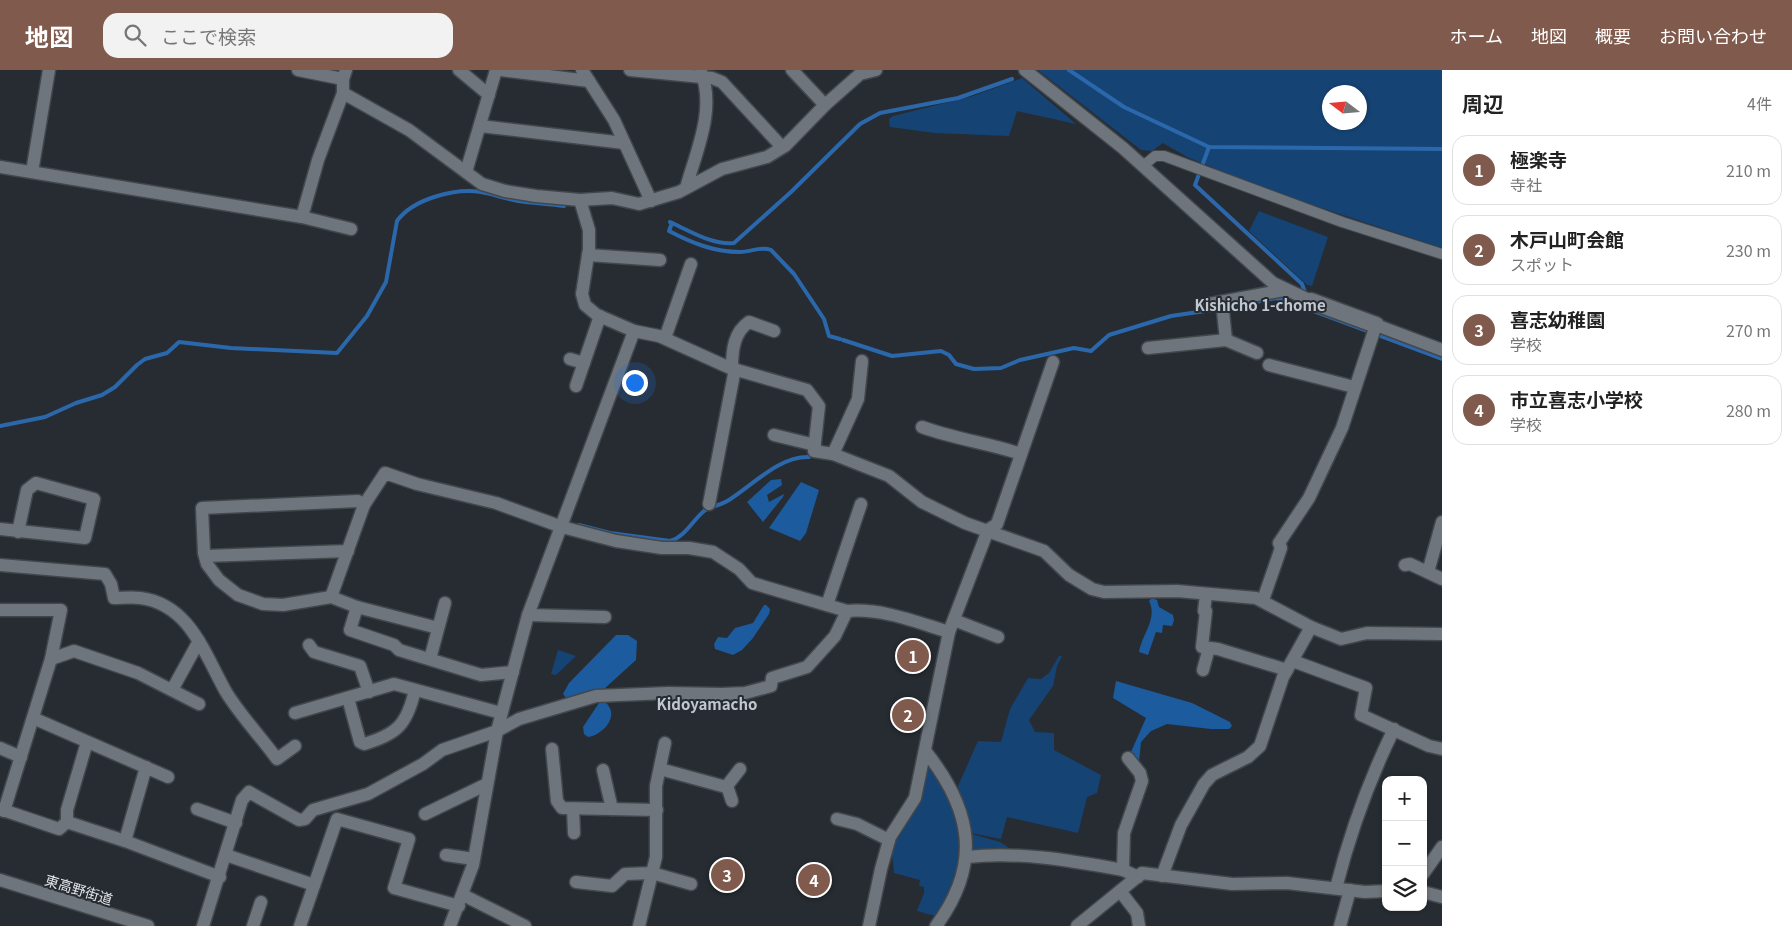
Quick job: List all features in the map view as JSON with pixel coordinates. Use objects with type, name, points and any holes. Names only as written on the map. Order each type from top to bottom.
[{"type":"street","points":[[32,172],[49,70]]},
{"type":"street","points":[[298,70],[344,74],[343,93],[318,160],[302,217]]},
{"type":"street","points":[[459,70],[489,95]]},
{"type":"street","points":[[466,172],[496,70]]},
{"type":"street","points":[[501,70],[585,75],[614,120],[650,201]]},
{"type":"street","points":[[630,70],[702,74],[722,82],[782,148]]},
{"type":"street","points":[[792,70],[825,105]]},
{"type":"street","points":[[1025,70],[1143,166],[1273,283],[1284,290],[1311,301],[1442,350]]},
{"type":"street","points":[[343,93],[409,130],[482,184],[504,191],[580,200],[612,198],[639,204],[686,188],[722,169],[767,157],[782,148],[825,105],[860,74],[871,71]]},
{"type":"street","points":[[686,188],[704,124],[707,86],[702,74]]},
{"type":"street","points":[[480,126],[624,143]]},
{"type":"street","points":[[1143,166],[1155,156],[1164,156],[1342,222],[1442,254]]},
{"type":"street","points":[[0,166],[302,217],[351,229]]},
{"type":"street","points":[[580,200],[589,230],[588,256],[582,294],[585,305],[600,316],[634,331],[664,338],[734,368],[807,390],[819,406],[814,451],[833,454],[889,476],[922,502],[965,523],[1044,551],[1068,575],[1092,589],[1104,592],[1177,591],[1263,600],[1311,627],[1341,639],[1367,633],[1442,634]]},
{"type":"street","points":[[588,256],[660,260]]},
{"type":"street","points":[[664,338],[692,264]]},
{"type":"street","points":[[1204,305],[1284,290]]},
{"type":"street","points":[[1222,302],[1226,340]]},
{"type":"street","points":[[576,386],[600,316]]},
{"type":"street","points":[[708,504],[734,368],[732,351],[739,328],[748,322],[774,331]]},
{"type":"street","points":[[1263,600],[1281,548],[1279,543],[1309,498],[1342,428],[1376,325]]},
{"type":"street","points":[[450,926],[474,860],[496,731],[528,616],[634,331]]},
{"type":"street","points":[[1148,348],[1226,340],[1257,353]]},
{"type":"street","points":[[570,359],[584,363]]},
{"type":"street","points":[[833,454],[864,400],[862,361]]},
{"type":"street","points":[[869,926],[889,840],[915,798],[951,626],[988,530],[997,524],[1053,362]]},
{"type":"street","points":[[1269,365],[1354,387]]},
{"type":"street","points":[[922,427],[949,437],[968,438],[1021,454]]},
{"type":"street","points":[[774,435],[815,445]]},
{"type":"street","points":[[331,597],[364,505],[385,473],[417,484],[496,502],[562,527],[616,540],[662,548],[689,548],[713,552],[739,569],[752,582],[847,611],[860,610],[886,614],[998,637]]},
{"type":"street","points":[[0,528],[18,532],[85,538],[94,499],[36,483],[27,490],[18,532]]},
{"type":"street","points":[[364,505],[358,501],[202,508],[204,556],[207,564],[219,580],[238,595],[263,604],[283,605],[331,597],[357,607],[438,628]]},
{"type":"street","points":[[827,605],[861,504]]},
{"type":"street","points":[[1428,572],[1442,522]]},
{"type":"street","points":[[204,556],[348,551]]},
{"type":"street","points":[[0,564],[105,574],[111,584],[114,598],[141,598],[170,608],[186,621],[227,692],[276,759],[295,746]]},
{"type":"street","points":[[1405,565],[1410,564],[1442,579]]},
{"type":"street","points":[[1206,595],[1202,646],[1290,666],[1366,688],[1360,715],[1429,746],[1442,749]]},
{"type":"street","points":[[430,659],[445,603]]},
{"type":"street","points":[[357,607],[350,630],[394,645],[399,650],[481,675],[513,672]]},
{"type":"street","points":[[0,610],[61,610],[51,659],[21,757],[2,810],[58,829],[68,822]]},
{"type":"street","points":[[203,926],[220,877],[242,800],[249,792],[299,820],[305,819],[313,810],[368,794],[423,764],[442,750],[496,731],[519,719],[596,696],[745,693],[771,686],[772,678],[807,667],[835,636],[847,611]]},
{"type":"street","points":[[528,616],[605,617]]},
{"type":"street","points":[[1162,876],[1181,825],[1204,784],[1212,775],[1248,757],[1260,746],[1283,677],[1311,627]]},
{"type":"street","points":[[172,690],[199,642]]},
{"type":"street","points":[[309,645],[314,652],[360,666],[369,692]]},
{"type":"street","points":[[1203,670],[1209,648]]},
{"type":"street","points":[[51,659],[74,651],[138,673],[199,704]]},
{"type":"street","points":[[295,713],[394,684],[501,713]]},
{"type":"street","points":[[348,698],[360,742],[364,744],[384,738],[400,726],[409,715],[415,690]]},
{"type":"street","points":[[33,718],[168,777]]},
{"type":"street","points":[[1336,888],[1360,807],[1377,764],[1394,729]]},
{"type":"street","points":[[68,822],[67,810],[87,742]]},
{"type":"street","points":[[639,926],[656,857],[656,786],[666,743]]},
{"type":"street","points":[[0,748],[21,757]]},
{"type":"street","points":[[552,749],[557,801],[562,808],[657,810]]},
{"type":"street","points":[[926,752],[952,787],[966,835],[967,858],[961,881],[949,909],[936,926]]},
{"type":"street","points":[[1123,870],[1124,833],[1142,781],[1140,773],[1128,758]]},
{"type":"street","points":[[125,841],[146,767]]},
{"type":"street","points":[[660,768],[726,787],[732,801]]},
{"type":"street","points":[[726,787],[740,768]]},
{"type":"street","points":[[603,770],[612,809]]},
{"type":"street","points":[[425,814],[487,784]]},
{"type":"street","points":[[573,809],[574,834]]},
{"type":"street","points":[[197,810],[236,823]]},
{"type":"street","points":[[300,926],[337,819],[409,839],[394,888],[461,900],[525,926]]},
{"type":"street","points":[[837,819],[857,824],[889,840]]},
{"type":"street","points":[[68,822],[125,841],[220,877]]},
{"type":"street","points":[[1427,869],[1442,848]]},
{"type":"street","points":[[446,854],[474,860]]},
{"type":"street","points":[[226,855],[314,885]]},
{"type":"street","points":[[967,858],[988,855],[1025,856],[1123,870],[1138,877]]},
{"type":"street","points":[[576,882],[612,886],[625,874],[652,873],[692,884]]},
{"type":"street","points":[[1077,926],[1142,874],[1232,884],[1287,883],[1350,890],[1382,891]]},
{"type":"street","name":"東高野街道","points":[[0,880],[112,921],[148,926]]},
{"type":"street","points":[[1340,926],[1350,890]]},
{"type":"street","points":[[1120,891],[1136,913],[1139,926]]},
{"type":"street","points":[[1427,893],[1442,897]]},
{"type":"street","points":[[253,926],[261,902]]},
{"type":"shaded area","points":[[1038,70],[1442,70],[1442,248],[1262,188],[1187,157],[1163,143],[1152,151],[1141,150]]},
{"type":"shaded area","points":[[1022,78],[1076,124],[1017,111],[1009,136],[935,133],[890,127],[889,119],[893,116],[973,96]]},
{"type":"shaded area","points":[[1259,211],[1328,237],[1312,286],[1307,285],[1249,231]]},
{"type":"shaded area","points":[[781,479],[782,485],[767,495],[769,502],[784,494],[783,497],[763,522],[747,502],[771,480]]},
{"type":"shaded area","points":[[801,482],[819,490],[806,533],[800,541],[769,528]]},
{"type":"shaded area","points":[[1152,598],[1157,600],[1159,607],[1173,615],[1174,620],[1172,626],[1163,625],[1162,633],[1156,632],[1148,655],[1139,652],[1151,620],[1152,614],[1149,601]]},
{"type":"shaded area","points":[[764,605],[770,609],[769,614],[753,638],[742,650],[733,655],[715,649],[714,644],[718,637],[727,638],[735,628],[753,623]]},
{"type":"shaded area","points":[[616,635],[628,635],[637,641],[636,660],[594,698],[568,700],[563,694],[569,683]]},
{"type":"shaded area","points":[[558,650],[576,656],[556,675],[551,674]]},
{"type":"shaded area","points":[[1059,656],[1062,656],[1057,666],[1053,686],[1029,720],[1035,732],[1054,733],[1054,750],[1101,775],[1097,793],[1087,797],[1078,833],[1007,817],[1001,839],[971,833],[958,786],[978,741],[1001,742],[1010,709],[1028,678],[1041,679],[1049,673]]},
{"type":"shaded area","points":[[1116,681],[1192,703],[1230,722],[1232,726],[1229,729],[1211,729],[1167,724],[1151,731],[1141,742],[1139,762],[1131,752],[1146,718],[1113,698]]},
{"type":"shaded area","points":[[605,702],[609,707],[611,718],[599,733],[588,737],[584,734],[583,727],[599,703]]},
{"type":"shaded area","points":[[930,763],[949,789],[965,854],[939,917],[917,911],[924,893],[924,887],[919,886],[920,880],[894,873],[892,854],[894,845],[918,804]]},
{"type":"shaded area","points":[[972,834],[1000,842],[1018,854],[971,855]]},
{"type":"waterway","points":[[1069,70],[1124,107],[1209,147],[1442,149]]},
{"type":"waterway","points":[[672,223],[710,240],[734,243],[791,192],[860,124],[880,113],[958,98],[1012,79]]},
{"type":"waterway","points":[[1209,147],[1195,185],[1302,284],[1306,295]]},
{"type":"waterway","points":[[0,426],[45,417],[76,403],[102,395],[115,387],[145,359],[167,353],[179,342],[231,348],[337,353],[367,316],[386,282],[397,221],[404,213],[423,201],[447,194],[470,191],[518,201],[564,206]]},
{"type":"waterway","points":[[670,222],[672,223],[669,231],[712,249],[730,252],[759,249],[771,250],[794,274],[824,319],[829,336],[840,339]]},
{"type":"waterway","points":[[1236,306],[1276,298],[1305,308]]},
{"type":"waterway","points":[[1305,302],[1305,308],[1442,359]]},
{"type":"waterway","points":[[843,340],[892,356],[941,351],[949,355],[956,364],[974,369],[1001,368],[1020,360],[1074,348],[1091,351],[1109,335],[1171,316],[1212,310]]},
{"type":"waterway","points":[[579,525],[610,533],[670,541],[680,536],[704,511],[729,500],[767,472],[787,461],[809,457]]},
{"type":"place","name":"極楽寺","points":[[913,656]]},
{"type":"place","name":"木戸山町会館","points":[[908,715]]},
{"type":"place","name":"喜志幼稚園","points":[[727,875]]},
{"type":"place","name":"市立喜志小学校","points":[[814,880]]},
{"type":"district","name":"Kishicho 1-chome","points":[[1260,304]]},
{"type":"district","name":"Kidoyamacho","points":[[707,703]]}]
